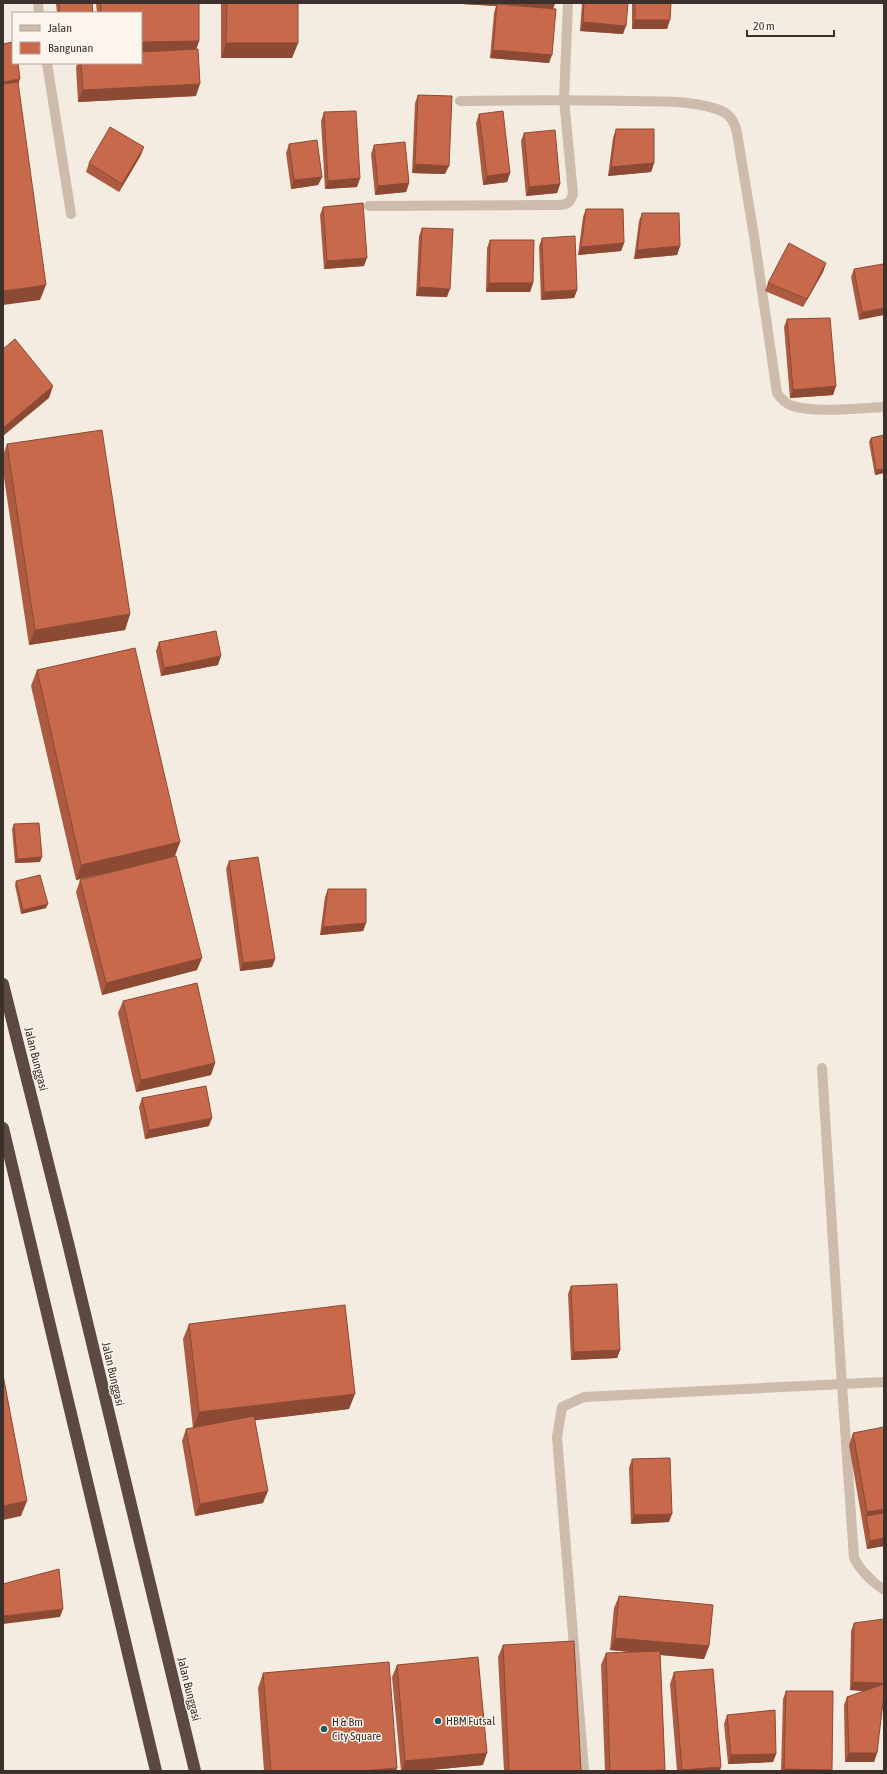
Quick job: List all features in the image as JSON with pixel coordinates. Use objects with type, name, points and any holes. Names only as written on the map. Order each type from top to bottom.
[{"type":"highway","name":"Jalan Bunggasi","points":[[3,984],[68,1243],[195,1771]]},
{"type":"highway","points":[[3,1128],[156,1771]]},
{"type":"street","points":[[369,206],[566,205],[570,202],[573,194],[564,99],[568,3]]},
{"type":"street","points":[[47,64],[70,214]]},
{"type":"street","points":[[460,101],[564,99],[680,103],[721,111],[730,116],[736,128],[753,229],[777,393],[785,403],[794,407],[811,409],[884,407]]},
{"type":"street","points":[[822,1068],[854,1558],[860,1569],[884,1590]]},
{"type":"street","points":[[584,1771],[557,1437],[562,1407],[570,1402],[584,1397],[884,1382]]},
{"type":"building","points":[[59,3],[92,3],[93,12],[60,12]]},
{"type":"building","points":[[101,3],[199,3],[199,41],[142,42],[142,12],[101,12]]},
{"type":"building","points":[[227,3],[298,3],[298,43],[226,43]]},
{"type":"building","points":[[584,3],[628,3],[626,26],[583,22]]},
{"type":"building","points":[[635,3],[671,3],[670,20],[635,20]]},
{"type":"building","points":[[497,4],[556,9],[552,55],[493,50]]},
{"type":"building","points":[[12,42],[12,64],[18,64],[20,79],[3,82],[3,44]]},
{"type":"building","points":[[198,49],[200,84],[83,90],[81,64],[142,64],[142,52]]},
{"type":"building","points":[[18,82],[46,285],[3,291],[3,84]]},
{"type":"building","points":[[418,95],[452,96],[449,166],[415,164]]},
{"type":"building","points":[[356,111],[360,178],[328,181],[324,112]]},
{"type":"building","points":[[503,111],[510,173],[487,176],[479,114]]},
{"type":"building","points":[[110,127],[144,147],[122,184],[89,163]]},
{"type":"building","points":[[616,129],[654,129],[654,163],[611,167]]},
{"type":"building","points":[[555,130],[560,184],[529,187],[524,133]]},
{"type":"building","points":[[317,140],[322,177],[294,180],[289,144]]},
{"type":"building","points":[[405,142],[409,183],[378,186],[374,145]]},
{"type":"building","points":[[363,203],[367,258],[327,261],[323,207]]},
{"type":"building","points":[[586,209],[623,209],[624,243],[581,247]]},
{"type":"building","points":[[642,213],[679,213],[680,246],[637,250]]},
{"type":"building","points":[[422,228],[453,229],[450,289],[419,287]]},
{"type":"building","points":[[575,236],[577,290],[544,292],[542,238]]},
{"type":"building","points":[[490,240],[534,240],[533,283],[489,283]]},
{"type":"building","points":[[789,243],[826,263],[807,299],[768,283]]},
{"type":"building","points":[[883,264],[884,308],[862,312],[854,269]]},
{"type":"building","points":[[830,318],[836,386],[793,390],[787,319]]},
{"type":"building","points":[[15,339],[53,386],[3,428],[3,349]]},
{"type":"building","points":[[102,430],[130,614],[35,630],[7,444]]},
{"type":"building","points":[[884,435],[884,469],[876,470],[871,438]]},
{"type":"building","points":[[216,631],[221,656],[164,668],[159,642]]},
{"type":"building","points":[[135,648],[180,842],[81,865],[37,670]]},
{"type":"building","points":[[39,823],[42,857],[17,859],[14,824]]},
{"type":"building","points":[[176,856],[202,958],[106,983],[80,880]]},
{"type":"building","points":[[258,857],[275,959],[243,963],[229,861]]},
{"type":"building","points":[[40,875],[48,904],[23,910],[16,881]]},
{"type":"building","points":[[328,889],[366,889],[366,923],[323,927]]},
{"type":"building","points":[[197,983],[215,1063],[141,1080],[123,1001]]},
{"type":"building","points":[[206,1086],[212,1118],[149,1130],[142,1098]]},
{"type":"building","points":[[617,1284],[620,1350],[574,1352],[571,1286]]},
{"type":"building","points":[[345,1305],[355,1394],[199,1412],[189,1324]]},
{"type":"building","points":[[3,1375],[27,1501],[3,1506]]},
{"type":"building","points":[[254,1416],[268,1491],[200,1504],[186,1429]]},
{"type":"building","points":[[884,1427],[884,1509],[867,1512],[853,1433]]},
{"type":"building","points":[[670,1458],[672,1514],[634,1515],[632,1459]]},
{"type":"building","points":[[884,1513],[884,1538],[870,1541],[866,1516]]},
{"type":"building","points":[[59,1569],[63,1609],[3,1616],[3,1584]]},
{"type":"building","points":[[619,1596],[713,1605],[709,1646],[615,1638]]},
{"type":"building","points":[[884,1619],[884,1683],[853,1682],[854,1623]]},
{"type":"building","points":[[574,1641],[581,1771],[509,1771],[503,1645]]},
{"type":"building","points":[[660,1651],[665,1770],[610,1771],[606,1653]]},
{"type":"building","name":"HBM Futsal","points":[[478,1657],[487,1753],[405,1761],[397,1665]]},
{"type":"building","name":"H & Bm City Square","points":[[389,1662],[397,1768],[359,1771],[271,1771],[263,1673]]},
{"type":"building","points":[[713,1669],[721,1767],[682,1770],[674,1672]]},
{"type":"building","points":[[884,1684],[877,1753],[849,1753],[847,1697]]},
{"type":"building","points":[[786,1691],[833,1691],[832,1770],[784,1769]]},
{"type":"building","points":[[775,1710],[776,1754],[731,1755],[727,1715]]},
{"type":"place","name":"HBM Futsal","points":[[438,1721]]},
{"type":"place","name":"H & Bm City Square","points":[[324,1729]]}]
